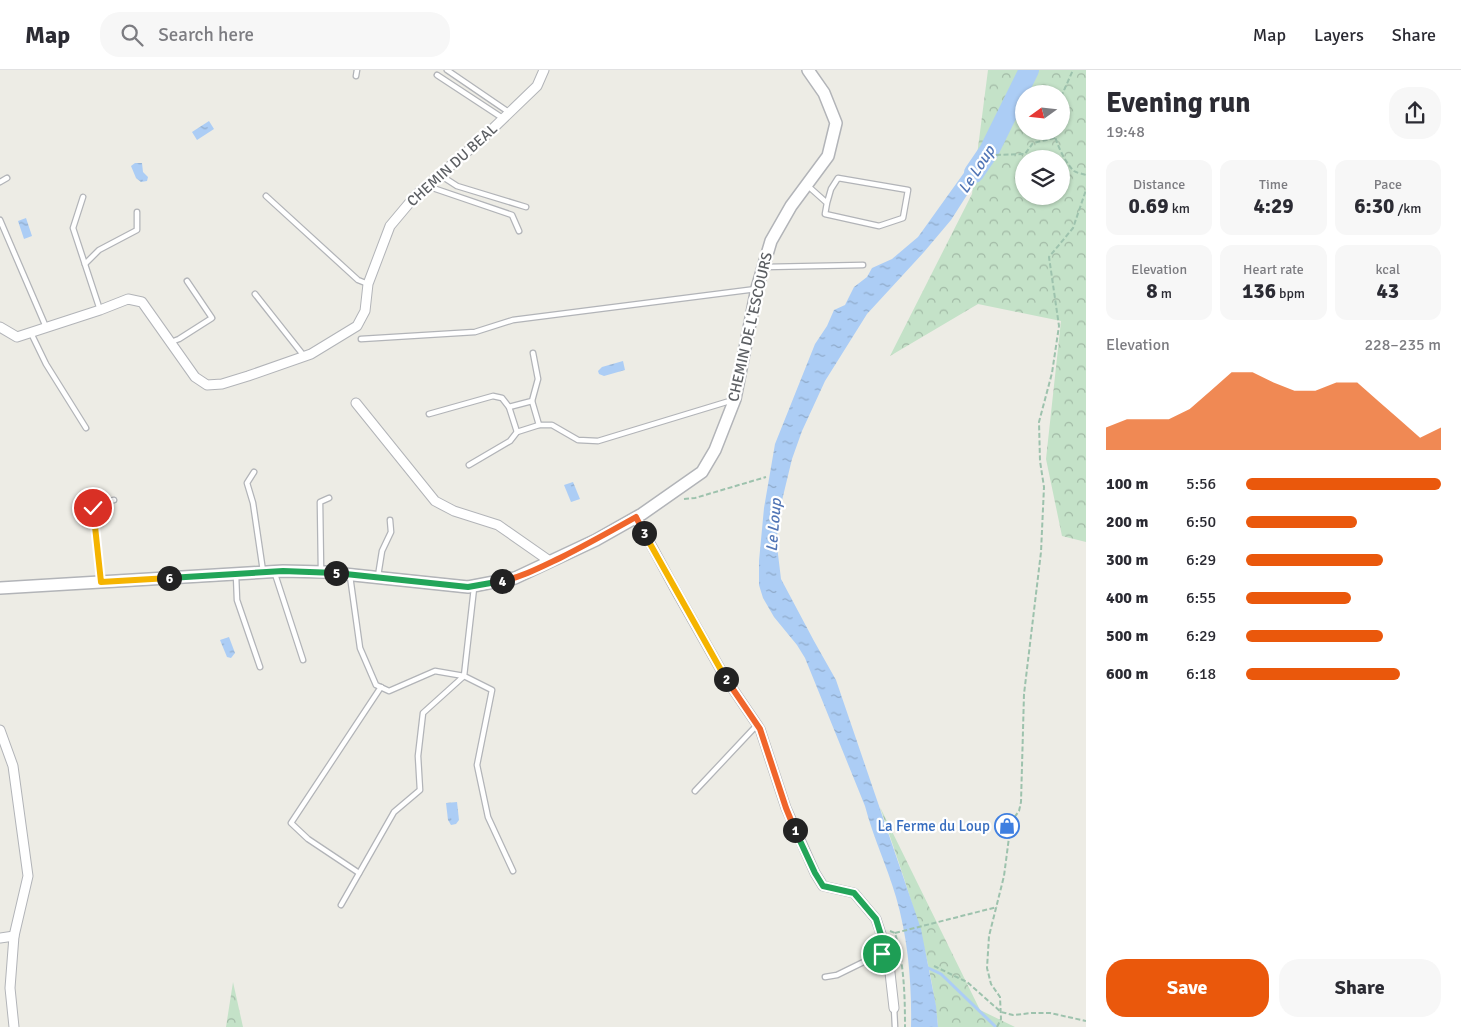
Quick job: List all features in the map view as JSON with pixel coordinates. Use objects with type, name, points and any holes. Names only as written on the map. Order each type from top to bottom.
[{"type":"street","name":"CHEMIN DU BEAL","points":[[0,328],[17,337],[128,299],[142,302],[195,377],[207,385],[222,384],[304,356],[357,326],[365,311],[368,284],[390,226],[416,195],[482,139],[537,86],[544,70]]},
{"type":"street","name":"CHEMIN DE L'ESCOURS","points":[[0,588],[268,572],[350,574],[474,587],[515,578],[596,540],[636,517],[702,472],[715,450],[735,399],[757,288],[770,241],[791,206],[828,156],[836,123],[824,93],[808,70]]},
{"type":"street","points":[[356,403],[435,501],[454,511],[498,525],[551,562]]},
{"type":"street","points":[[636,517],[721,671],[760,729],[786,808],[815,873],[823,886],[854,893],[876,919],[886,951],[894,1008]]},
{"type":"street","points":[[0,730],[13,766],[28,876],[14,936],[10,988],[14,1027]]},
{"type":"street","points":[[0,938],[14,936]]},
{"type":"lane","points":[[356,76],[357,70]]},
{"type":"lane","points":[[447,70],[507,116]]},
{"type":"lane","points":[[437,75],[507,116]]},
{"type":"lane","points":[[440,175],[457,186],[526,208]]},
{"type":"lane","points":[[0,182],[7,178]]},
{"type":"lane","points":[[838,178],[908,190],[903,218],[879,226],[825,214],[827,203],[831,189],[838,178]]},
{"type":"lane","points":[[806,185],[827,203]]},
{"type":"lane","points":[[427,186],[512,215],[519,231]]},
{"type":"lane","points":[[266,196],[358,280],[368,284]]},
{"type":"lane","points":[[83,197],[73,228],[100,310]]},
{"type":"lane","points":[[85,264],[99,250],[137,230],[137,212]]},
{"type":"lane","points":[[0,220],[46,328]]},
{"type":"lane","points":[[763,267],[863,265]]},
{"type":"lane","points":[[171,342],[212,318],[187,281]]},
{"type":"lane","points":[[361,339],[475,332],[513,320],[757,288]]},
{"type":"lane","points":[[255,294],[304,356]]},
{"type":"lane","points":[[31,333],[46,364],[86,428]]},
{"type":"lane","points":[[534,353],[538,379],[532,401],[539,425]]},
{"type":"lane","points":[[429,414],[493,396],[502,398],[509,407],[517,432]]},
{"type":"lane","points":[[469,465],[510,440],[517,432],[539,425],[552,425],[578,440],[598,441],[735,399]]},
{"type":"lane","points":[[509,407],[532,401]]},
{"type":"lane","points":[[254,472],[247,483],[268,572],[303,660]]},
{"type":"lane","points":[[321,572],[320,502],[330,498]]},
{"type":"lane","points":[[101,582],[93,508],[97,504],[114,500]]},
{"type":"lane","points":[[377,577],[382,551],[391,532],[390,520]]},
{"type":"lane","points":[[236,574],[237,600],[260,667]]},
{"type":"lane","points":[[350,574],[360,648],[376,685],[389,691],[435,671],[464,676],[492,690],[477,765],[488,817],[513,871]]},
{"type":"lane","points":[[340,905],[394,812],[420,790],[418,756],[423,713],[464,676],[474,587]]},
{"type":"lane","points":[[359,872],[308,839],[291,823],[381,687]]},
{"type":"lane","points":[[695,790],[757,725]]},
{"type":"lane","points":[[825,977],[837,975],[886,951]]},
{"type":"lane","points":[[894,1008],[896,1027]]},
{"type":"path","points":[[1066,85],[1073,70]]},
{"type":"path","points":[[996,155],[1025,154],[1033,143],[1046,140]]},
{"type":"path","points":[[1056,140],[1074,171],[1086,175]]},
{"type":"path","points":[[998,1026],[1001,1019],[1000,997],[991,984],[987,968],[989,936],[1004,876],[1011,822],[1019,811],[1022,802],[1024,694],[1041,552],[1044,487],[1040,461],[1039,422],[1052,374],[1059,326],[1049,257],[1073,228],[1086,190]]},
{"type":"path","points":[[664,499],[696,498],[766,477]]},
{"type":"path","points":[[905,1027],[904,977],[895,932],[997,907]]},
{"type":"path","points":[[934,966],[967,982],[1001,1012],[1013,1015],[1050,1013],[1086,1021]]},
{"type":"green space","points":[[988,70],[1086,70],[1086,542],[1062,536],[1046,459],[1061,321],[978,304],[890,356],[972,194]]},
{"type":"green space","points":[[880,807],[980,1010],[1015,1027],[938,1027],[923,943]]},
{"type":"green space","points":[[233,982],[243,1027],[226,1027]]},
{"type":"water","points":[[209,121],[214,129],[197,140],[192,132]]},
{"type":"water","name":"Le Loup","points":[[984,150],[993,153],[992,156],[951,220],[867,314],[825,381],[802,431],[792,459],[778,517],[777,546],[781,579],[836,680],[921,929],[936,1006],[938,1027],[911,1027],[911,994],[906,945],[892,885],[865,806],[805,658],[774,617],[763,598],[759,585],[759,561],[764,508],[775,444],[815,344],[827,326],[834,310],[845,305],[854,287],[867,277],[872,268],[892,259],[918,237],[966,170],[978,159]]},
{"type":"water","points":[[135,163],[142,163],[143,172],[148,177],[147,181],[141,182],[136,178],[131,166]]},
{"type":"water","points":[[26,218],[32,236],[24,239],[18,221]]},
{"type":"water","points":[[623,361],[625,370],[604,376],[599,374],[598,371],[602,367]]},
{"type":"water","points":[[573,482],[580,499],[571,502],[564,485]]},
{"type":"water","points":[[229,637],[235,653],[231,658],[227,657],[220,640]]},
{"type":"water","points":[[457,802],[459,820],[456,824],[451,825],[448,820],[446,803]]},
{"type":"waterway","name":"Le Loup","points":[[974,173],[989,151],[1029,70]]},
{"type":"waterway","points":[[924,966],[941,974],[996,1027]]},
{"type":"place","name":"La Ferme du Loup","points":[[1007,826]]},
{"type":"route","points":[[93,508],[101,582],[283,571],[325,572],[468,587],[515,578],[596,540],[636,517],[726,679],[760,729],[786,808],[815,873],[823,886],[854,893],[876,919],[886,951],[882,954]]}]
